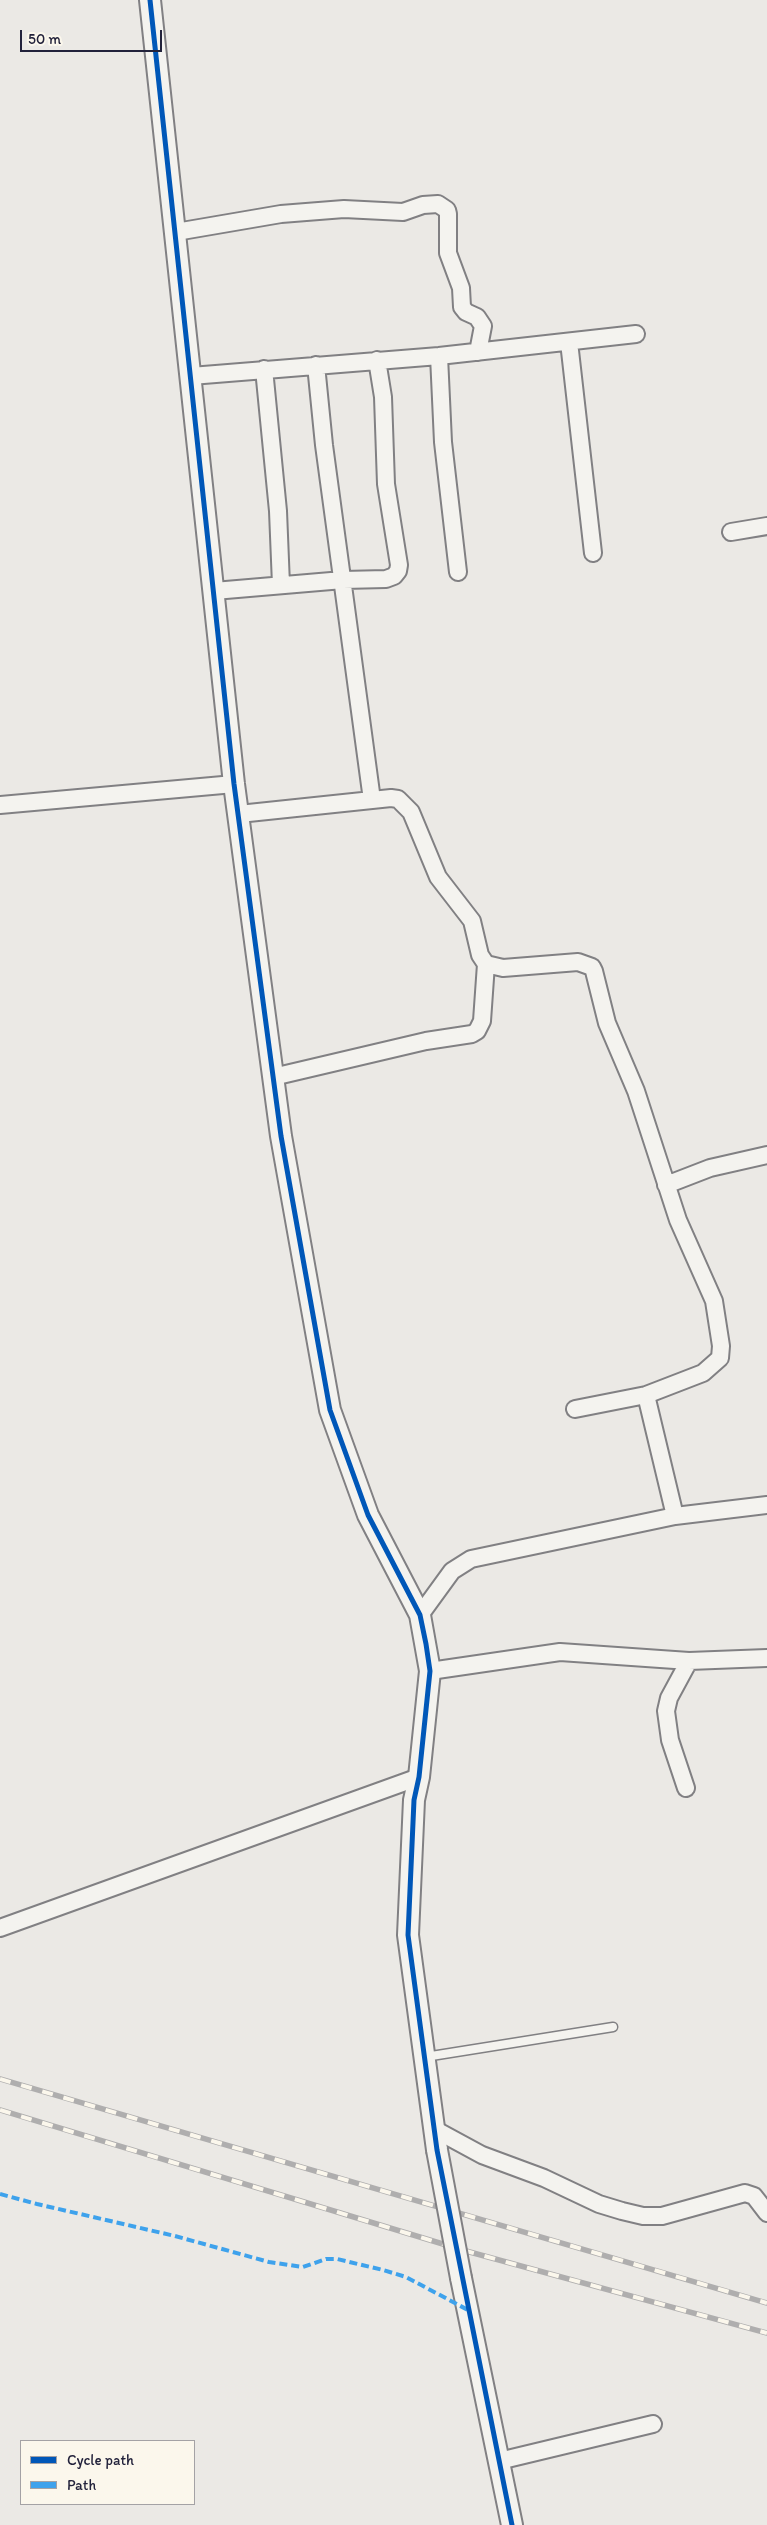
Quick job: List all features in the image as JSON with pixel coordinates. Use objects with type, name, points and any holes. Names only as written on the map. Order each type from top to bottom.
[{"type":"street","points":[[150,0],[234,784],[281,1136],[330,1410],[368,1516],[420,1615],[430,1671],[419,1777],[414,1800],[408,1935],[437,2150],[461,2278],[512,2525]]},
{"type":"street","points":[[176,232],[281,214],[344,209],[403,212],[423,205],[438,204],[447,210],[448,214],[448,253],[461,288],[462,307],[466,312],[477,317],[483,326],[478,352]]},
{"type":"street","points":[[191,376],[439,356],[636,334]]},
{"type":"street","points":[[569,342],[593,553]]},
{"type":"street","points":[[439,356],[443,442],[458,572]]},
{"type":"street","points":[[214,591],[343,580],[386,579],[394,576],[399,565],[386,484],[383,397],[377,360]]},
{"type":"street","points":[[316,365],[372,800]]},
{"type":"street","points":[[264,369],[278,511],[281,585]]},
{"type":"street","points":[[730,532],[767,526]]},
{"type":"street","points":[[0,805],[234,784]]},
{"type":"street","points":[[238,814],[398,799],[411,812],[438,876],[472,921],[480,955],[486,964],[482,1021],[477,1031],[472,1034],[426,1041],[273,1077]]},
{"type":"street","points":[[486,964],[503,968],[578,962],[592,967],[597,979],[606,1023],[636,1091],[678,1220],[714,1301],[722,1346],[720,1358],[704,1372],[646,1395],[575,1409]]},
{"type":"street","points":[[666,1185],[710,1168],[767,1154]]},
{"type":"street","points":[[646,1395],[675,1516]]},
{"type":"street","points":[[420,1615],[444,1579],[465,1562],[675,1516],[767,1505]]},
{"type":"street","points":[[430,1671],[560,1652],[689,1661],[767,1658]]},
{"type":"street","points":[[686,1788],[670,1740],[666,1711],[669,1698],[689,1661]]},
{"type":"street","points":[[0,1928],[419,1777]]},
{"type":"street","points":[[434,2129],[482,2155],[544,2178],[599,2204],[643,2216],[684,2211],[738,2194],[750,2194],[767,2188]]},
{"type":"street","points":[[750,2194],[758,2200],[767,2213]]},
{"type":"street","points":[[499,2461],[653,2424]]},
{"type":"lane","points":[[424,2058],[613,2027]]},
{"type":"railway","points":[[0,2079],[767,2303]]},
{"type":"railway","points":[[0,2110],[466,2251],[767,2333]]},
{"type":"marked path","points":[[0,2194],[175,2236],[269,2262],[303,2267],[326,2259],[337,2259],[383,2270],[406,2277],[468,2310]]},
{"type":"cycle path","points":[[150,0],[234,784],[281,1136],[330,1410],[368,1515],[420,1615],[430,1671],[419,1777],[414,1800],[408,1935],[437,2150],[512,2525]]}]
